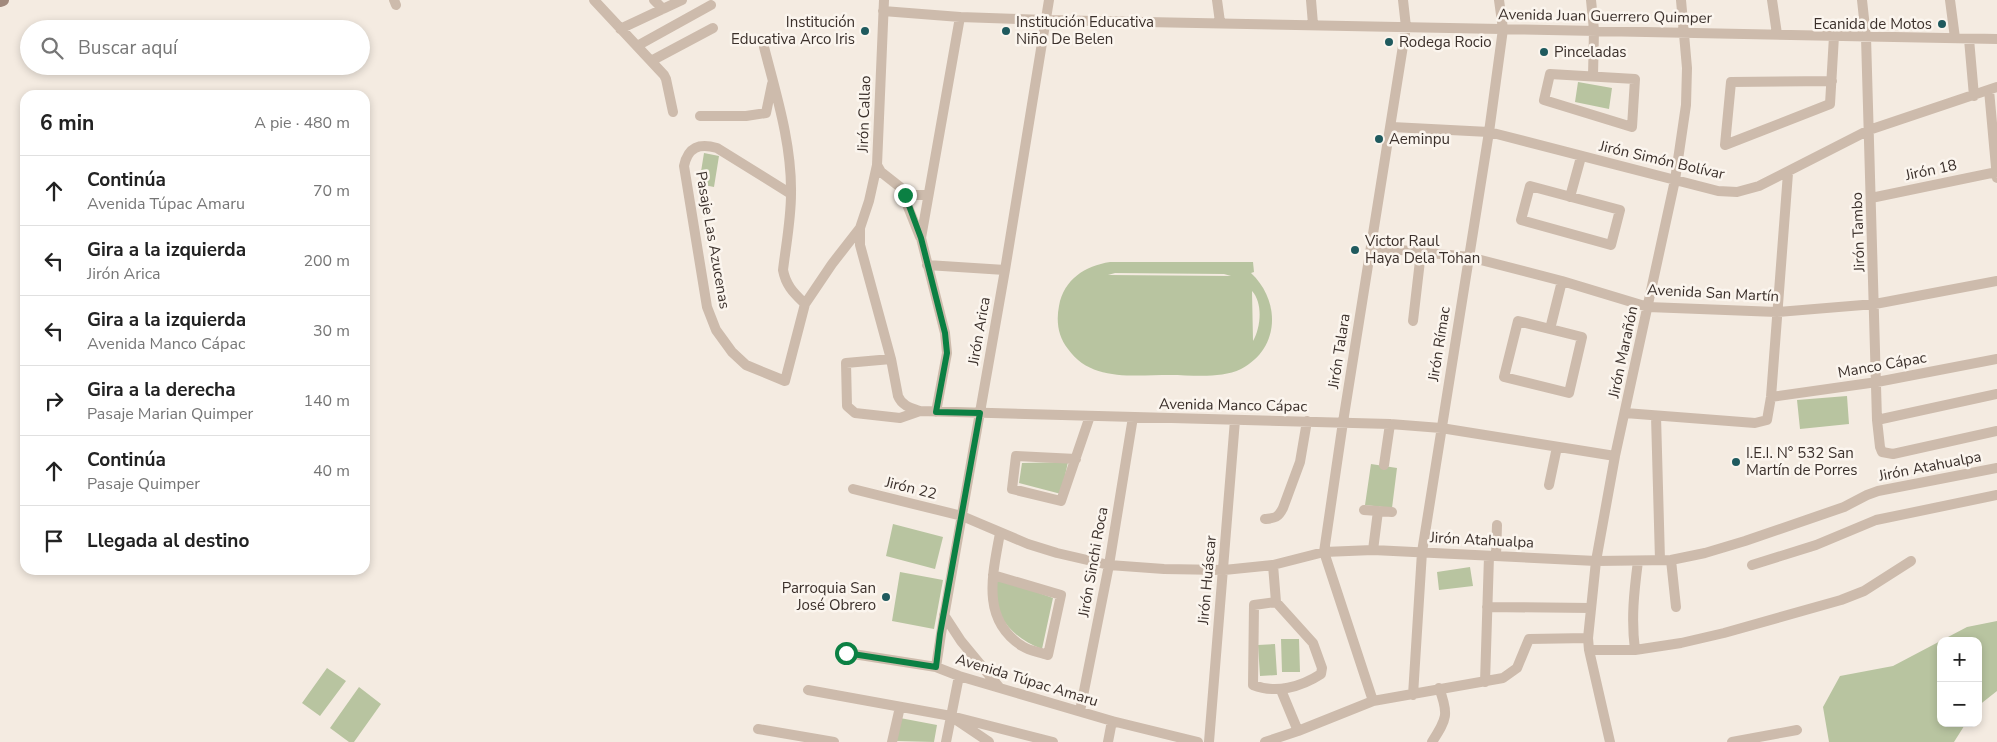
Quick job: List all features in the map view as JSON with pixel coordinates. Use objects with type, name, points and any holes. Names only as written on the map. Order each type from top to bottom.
[{"type":"street","points":[[594,0],[666,79],[673,112]]},
{"type":"street","points":[[654,0],[663,9]]},
{"type":"street","points":[[620,29],[682,0]]},
{"type":"street","name":"Jirón Arica","points":[[936,667],[1005,270],[1049,0]]},
{"type":"street","points":[[1217,0],[1220,22]]},
{"type":"street","points":[[1311,0],[1313,24]]},
{"type":"street","name":"Jirón Talara","points":[[1373,701],[1324,552],[1371,247],[1392,127],[1406,27],[1404,0]]},
{"type":"street","name":"Jirón Rímac","points":[[1414,695],[1422,552],[1489,132],[1503,28],[1499,0]]},
{"type":"street","points":[[1590,0],[1594,30],[1594,76]]},
{"type":"street","name":"Jirón Marañón","points":[[1610,742],[1589,650],[1588,638],[1596,561],[1615,456],[1675,180],[1686,105],[1687,68],[1681,0]]},
{"type":"street","points":[[1772,0],[1777,34]]},
{"type":"street","name":"Jirón Tambo","points":[[1862,0],[1866,37],[1877,420],[1880,447],[1882,452],[1893,454],[1997,431]]},
{"type":"street","points":[[1950,0],[1955,38]]},
{"type":"street","points":[[637,46],[711,5]]},
{"type":"street","name":"Avenida Juan Guerrero Quimper","points":[[884,5],[960,17],[1045,20],[1997,39]]},
{"type":"street","name":"Jirón Callao","points":[[860,228],[869,201],[877,165],[884,5]]},
{"type":"street","points":[[921,238],[960,17]]},
{"type":"street","points":[[651,61],[713,28]]},
{"type":"street","points":[[1832,81],[1731,82],[1725,145],[1830,104],[1832,81],[1834,36]]},
{"type":"street","points":[[1969,39],[1974,96]]},
{"type":"street","points":[[764,47],[781,112],[791,194],[783,270],[785,281],[791,291],[805,304],[832,264],[860,228]]},
{"type":"street","points":[[1550,74],[1594,76],[1635,79],[1632,127],[1544,100],[1550,74]]},
{"type":"street","points":[[700,116],[746,116],[766,113],[773,81]]},
{"type":"street","points":[[1993,88],[1997,178]]},
{"type":"street","name":"Jirón Simón Bolívar","points":[[1392,127],[1489,132],[1718,191],[1737,192],[1759,186],[1788,173],[1869,130],[1993,88]]},
{"type":"street","name":"Pasaje Las Azucenas","points":[[791,194],[717,148],[708,145],[697,147],[689,151],[686,157],[684,166],[707,306],[716,330],[732,352],[746,365],[785,381],[805,304]]},
{"type":"street","points":[[1570,196],[1582,157]]},
{"type":"street","points":[[877,165],[881,172],[900,187],[905,195],[921,238],[945,333],[947,353],[936,412]]},
{"type":"street","name":"Jirón 18","points":[[1871,198],[1997,172]]},
{"type":"street","points":[[1625,413],[1755,423],[1767,420],[1771,397],[1788,173]]},
{"type":"street","points":[[1530,186],[1570,196],[1620,210],[1611,245],[1521,220],[1530,186]]},
{"type":"street","points":[[905,195],[928,195]]},
{"type":"street","points":[[860,228],[860,245],[891,359],[900,402],[920,411]]},
{"type":"street","name":"Avenida San Martín","points":[[1371,247],[1469,257],[1562,281],[1648,307],[1777,312],[1875,304],[1997,281]]},
{"type":"street","points":[[1413,321],[1421,252]]},
{"type":"street","points":[[927,265],[1005,270]]},
{"type":"street","points":[[1550,329],[1562,281]]},
{"type":"street","points":[[1518,321],[1550,329],[1582,337],[1569,393],[1504,377],[1518,321]]},
{"type":"street","name":"Manco Cápac","points":[[1771,397],[1877,382],[1997,358]]},
{"type":"street","name":"Avenida Manco Cápac","points":[[891,359],[846,363],[847,406],[850,410],[855,413],[900,418],[920,411],[1390,424],[1441,428],[1615,456]]},
{"type":"street","points":[[1877,420],[1997,394]]},
{"type":"street","points":[[1076,459],[1016,456],[1012,489],[1061,501],[1076,459],[1090,416]]},
{"type":"street","points":[[1656,416],[1666,560],[1676,607]]},
{"type":"street","name":"Jirón Sinchi Roca","points":[[1080,711],[1109,565],[1133,417]]},
{"type":"street","name":"Jirón Huáscar","points":[[1209,742],[1235,420]]},
{"type":"street","points":[[1265,519],[1275,518],[1280,515],[1300,462],[1307,421]]},
{"type":"street","points":[[1384,465],[1390,424]]},
{"type":"street","points":[[1549,485],[1557,447]]},
{"type":"street","name":"Jirón Atahualpa","points":[[962,516],[1000,533],[1057,553],[1109,565],[1164,569],[1224,570],[1273,565],[1324,552],[1373,550],[1596,561],[1666,560],[1705,553],[1745,541],[1844,507],[1878,491],[1997,468]]},
{"type":"street","name":"Jirón 22","points":[[853,489],[962,516]]},
{"type":"street","points":[[1752,565],[1816,545],[1876,520],[1997,495]]},
{"type":"street","points":[[1364,510],[1392,512]]},
{"type":"street","points":[[1373,550],[1378,511]]},
{"type":"street","points":[[1485,682],[1488,607],[1497,524]]},
{"type":"street","points":[[993,575],[1061,595],[1048,655],[1024,647],[1009,636],[997,617],[992,591],[993,575],[1000,533]]},
{"type":"street","points":[[1635,650],[1632,606],[1638,561]]},
{"type":"street","points":[[1589,650],[1635,650],[1681,643],[1724,633],[1841,600],[1864,591],[1911,561]]},
{"type":"street","points":[[1273,565],[1276,602],[1313,643],[1322,668],[1321,674],[1314,678],[1281,690],[1253,685],[1254,605],[1276,602]]},
{"type":"street","points":[[1488,607],[1592,608]]},
{"type":"street","points":[[944,615],[961,641],[1000,687]]},
{"type":"street","points":[[1265,742],[1373,701],[1503,678],[1517,668],[1529,639],[1588,638]]},
{"type":"street","name":"Avenida Túpac Amaru","points":[[846,653],[936,667],[959,676],[1112,721],[1198,742]]},
{"type":"street","points":[[946,742],[959,676]]},
{"type":"street","points":[[1432,742],[1444,723],[1446,715],[1446,705],[1439,688]]},
{"type":"street","points":[[808,690],[951,716],[1053,742]]},
{"type":"street","points":[[1281,690],[1298,731]]},
{"type":"street","points":[[892,742],[900,707]]},
{"type":"street","points":[[951,716],[989,742]]},
{"type":"street","points":[[1108,742],[1112,721]]},
{"type":"street","points":[[758,729],[831,742]]},
{"type":"street","points":[[1732,742],[1797,730]]},
{"type":"green space","points":[[1578,82],[1612,88],[1609,109],[1575,102]]},
{"type":"green space","points":[[704,153],[719,156],[714,187],[699,184]]},
{"type":"green space","points":[[1110,262],[1253,262],[1254,272],[1251,273],[1261,284],[1268,297],[1271,310],[1272,324],[1263,350],[1254,360],[1241,369],[1224,374],[1206,376],[1114,374],[1101,372],[1089,367],[1078,360],[1062,339],[1058,323],[1058,312],[1062,297],[1071,281],[1084,271]],"holes":[[[1115,273],[1224,274],[1231,276],[1108,275]],[[1252,291],[1256,296],[1260,315],[1258,329],[1253,341]]]},
{"type":"green space","points":[[1847,396],[1849,424],[1800,429],[1797,400]]},
{"type":"green space","points":[[1068,462],[1061,494],[1019,483],[1022,463]]},
{"type":"green space","points":[[1371,464],[1397,468],[1392,508],[1365,505]]},
{"type":"green space","points":[[893,524],[943,537],[935,569],[886,556]]},
{"type":"green space","points":[[1470,567],[1473,586],[1439,590],[1437,572]]},
{"type":"green space","points":[[900,572],[943,580],[934,629],[892,621]]},
{"type":"green space","points":[[997,578],[1053,598],[1042,649],[1020,638],[1005,622],[997,602]]},
{"type":"green space","points":[[1997,621],[1997,691],[1982,703],[1982,637],[1948,637],[1967,627]]},
{"type":"green space","points":[[1281,639],[1299,639],[1300,672],[1282,672]]},
{"type":"green space","points":[[1937,643],[1937,727],[1963,727],[1954,742],[1829,742],[1823,707],[1840,676],[1893,666]]},
{"type":"green space","points":[[1275,644],[1277,675],[1260,676],[1258,645]]},
{"type":"green space","points":[[327,668],[346,681],[320,716],[302,703]]},
{"type":"green space","points":[[359,687],[381,704],[354,742],[349,742],[330,728]]},
{"type":"green space","points":[[900,718],[937,725],[934,742],[896,741]]},
{"type":"place","name":"Ecanida de Motos","points":[[1942,24]]},
{"type":"place","name":"Institución Educativa Arco Iris","points":[[865,31]]},
{"type":"place","name":"Institución Educativa Niño De Belen","points":[[1006,31]]},
{"type":"place","name":"Rodega Rocio","points":[[1389,42]]},
{"type":"place","name":"Pinceladas","points":[[1544,52]]},
{"type":"place","name":"Aeminpu","points":[[1379,139]]},
{"type":"place","name":"Victor Raul Haya Dela Tohan","points":[[1355,250]]},
{"type":"place","name":"I.E.I. N° 532 San Martín de Porres","points":[[1736,462]]},
{"type":"place","name":"Parroquia San José Obrero","points":[[886,597]]},
{"type":"route","points":[[846,653],[936,667],[940,634],[980,413],[936,412],[947,353],[945,333],[921,238],[905,195]]}]
